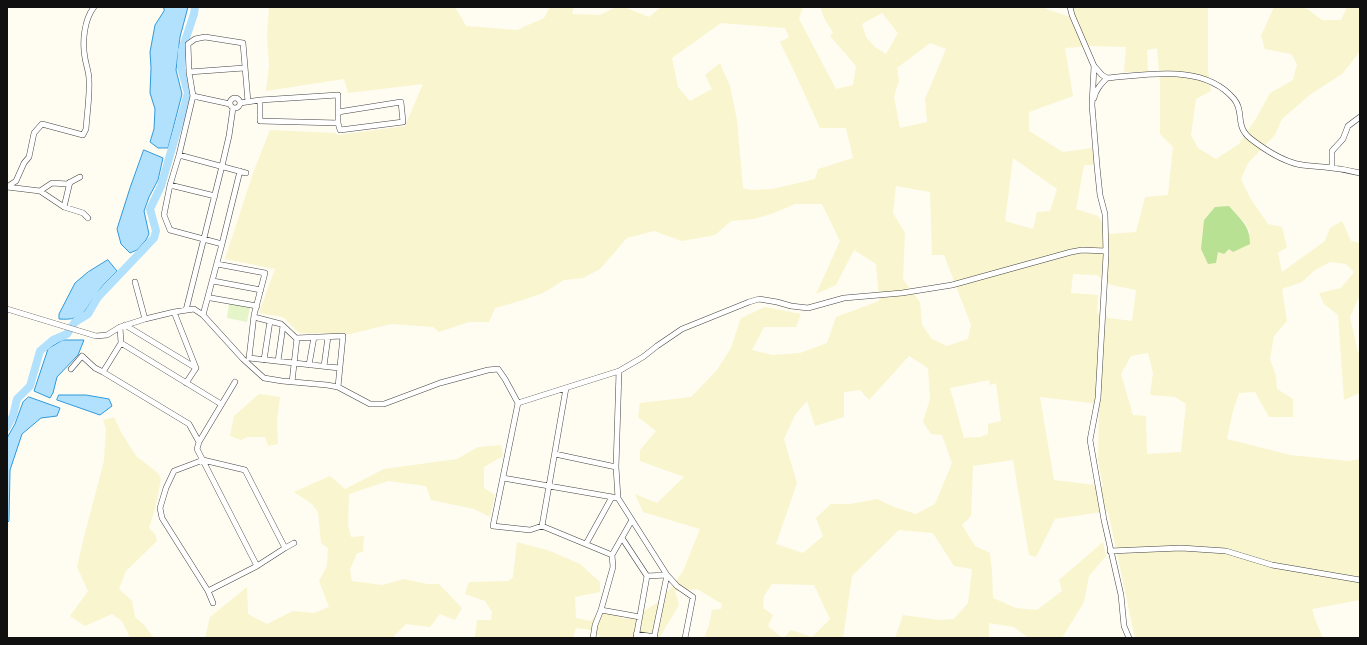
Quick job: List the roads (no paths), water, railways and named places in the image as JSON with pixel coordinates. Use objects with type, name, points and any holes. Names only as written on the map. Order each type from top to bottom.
[{"type":"street","points":[[7,187],[16,181],[24,163],[29,156],[34,133],[42,124],[83,135],[86,129],[89,78],[84,57],[84,41],[89,14],[94,7]]},
{"type":"street","points":[[1070,7],[1094,66],[1107,78],[1155,73],[1190,75],[1207,79],[1219,86],[1235,99],[1238,106],[1243,132],[1251,140],[1284,159],[1297,164],[1360,173]]},
{"type":"street","points":[[222,244],[170,230],[164,216],[170,185],[179,155],[193,96],[189,72],[188,44],[195,39],[205,37],[243,42],[248,102]]},
{"type":"street","points":[[1094,66],[1092,105],[1100,195],[1105,214],[1106,255],[1098,398],[1090,440],[1110,551],[1121,596],[1124,626],[1129,638]]},
{"type":"street","points":[[189,72],[244,68]]},
{"type":"street","points":[[1092,105],[1096,90],[1107,78]]},
{"type":"street","points":[[193,96],[231,106],[238,106],[240,103],[260,100],[338,95],[338,112],[338,123],[340,130],[403,122],[401,102],[338,112]]},
{"type":"street","points":[[186,310],[229,136],[231,99],[234,98],[239,100],[240,103]]},
{"type":"street","points":[[260,100],[260,121],[338,123]]},
{"type":"street","points":[[1332,168],[1332,151],[1343,139],[1348,126],[1360,117]]},
{"type":"street","points":[[179,155],[246,173]]},
{"type":"street","points":[[203,315],[213,281],[240,171]]},
{"type":"street","points":[[40,191],[52,183],[67,184],[80,177]]},
{"type":"street","points":[[64,206],[70,182]]},
{"type":"street","points":[[170,185],[215,196]]},
{"type":"street","points":[[7,187],[40,191],[64,206],[84,213],[88,218]]},
{"type":"street","points":[[518,403],[619,371],[643,357],[682,329],[759,299],[808,308],[844,298],[902,293],[952,285],[1076,251],[1106,251]]},
{"type":"street","points":[[217,264],[265,273],[254,317],[249,358],[339,368]]},
{"type":"street","points":[[213,281],[261,290]]},
{"type":"street","points":[[134,282],[145,319]]},
{"type":"street","points":[[211,298],[257,306]]},
{"type":"street","points":[[7,309],[96,336],[107,335],[123,326],[145,319],[194,309],[203,315],[243,359],[264,378],[338,387],[370,404],[384,404],[440,383],[488,370],[498,369],[518,403],[493,526],[530,530],[542,526],[612,555]]},
{"type":"street","points":[[174,312],[196,368]]},
{"type":"street","points":[[254,317],[281,324],[297,338],[344,336],[339,368],[338,387]]},
{"type":"street","points":[[264,360],[270,321]]},
{"type":"street","points":[[123,326],[196,368]]},
{"type":"street","points":[[103,372],[121,343],[123,326]]},
{"type":"street","points":[[278,361],[283,326]]},
{"type":"street","points":[[309,365],[314,337]]},
{"type":"street","points":[[324,366],[328,337]]},
{"type":"street","points":[[292,382],[297,338]]},
{"type":"street","points":[[121,343],[221,404]]},
{"type":"street","points":[[71,369],[82,356],[95,368],[189,424],[198,442]]},
{"type":"street","points":[[186,383],[196,368]]},
{"type":"street","points":[[619,371],[616,467],[618,498],[667,575],[677,586],[693,597],[685,638]]},
{"type":"street","points":[[235,382],[198,442],[197,449],[257,566]]},
{"type":"street","points":[[542,526],[566,388]]},
{"type":"street","points":[[555,454],[616,467]]},
{"type":"street","points":[[213,603],[208,591],[162,518],[160,508],[166,488],[174,471],[203,460],[245,470],[285,548]]},
{"type":"street","points":[[503,478],[618,498]]},
{"type":"street","points":[[586,544],[612,497]]},
{"type":"street","points":[[593,638],[595,625],[601,610],[613,567],[612,555],[632,520]]},
{"type":"street","points":[[622,538],[647,576],[636,636],[655,638],[667,575]]},
{"type":"street","points":[[208,591],[257,566],[294,543]]},
{"type":"street","points":[[1110,551],[1181,548],[1226,551],[1272,565],[1360,580]]},
{"type":"street","points":[[647,576],[667,575]]},
{"type":"street","points":[[601,610],[640,617]]},
{"type":"water","points":[[164,7],[188,7],[180,37],[176,70],[182,94],[168,148],[158,148],[150,142],[154,129],[155,109],[150,93],[150,52],[155,25],[164,11]]},
{"type":"water","points":[[144,150],[163,158],[158,180],[149,197],[144,211],[149,234],[137,250],[130,253],[121,244],[117,229]]},
{"type":"water","points":[[108,260],[117,271],[102,286],[83,313],[75,318],[59,319],[59,314],[75,283],[88,272]]},
{"type":"water","points":[[63,340],[84,340],[78,355],[57,377],[53,393],[50,398],[34,391],[48,349]]},
{"type":"water","points":[[59,395],[86,395],[109,399],[112,406],[100,415],[57,400]]},
{"type":"water","points":[[29,397],[60,408],[57,416],[41,418],[22,434],[10,470],[9,521],[7,523],[7,438],[15,424],[23,402]]},
{"type":"waterway","points":[[7,427],[13,416],[17,399],[30,386],[40,351],[53,340],[67,334],[75,322],[88,314],[98,297],[154,238],[156,231],[150,209],[161,186],[188,93],[181,68],[182,50],[195,7]]}]
